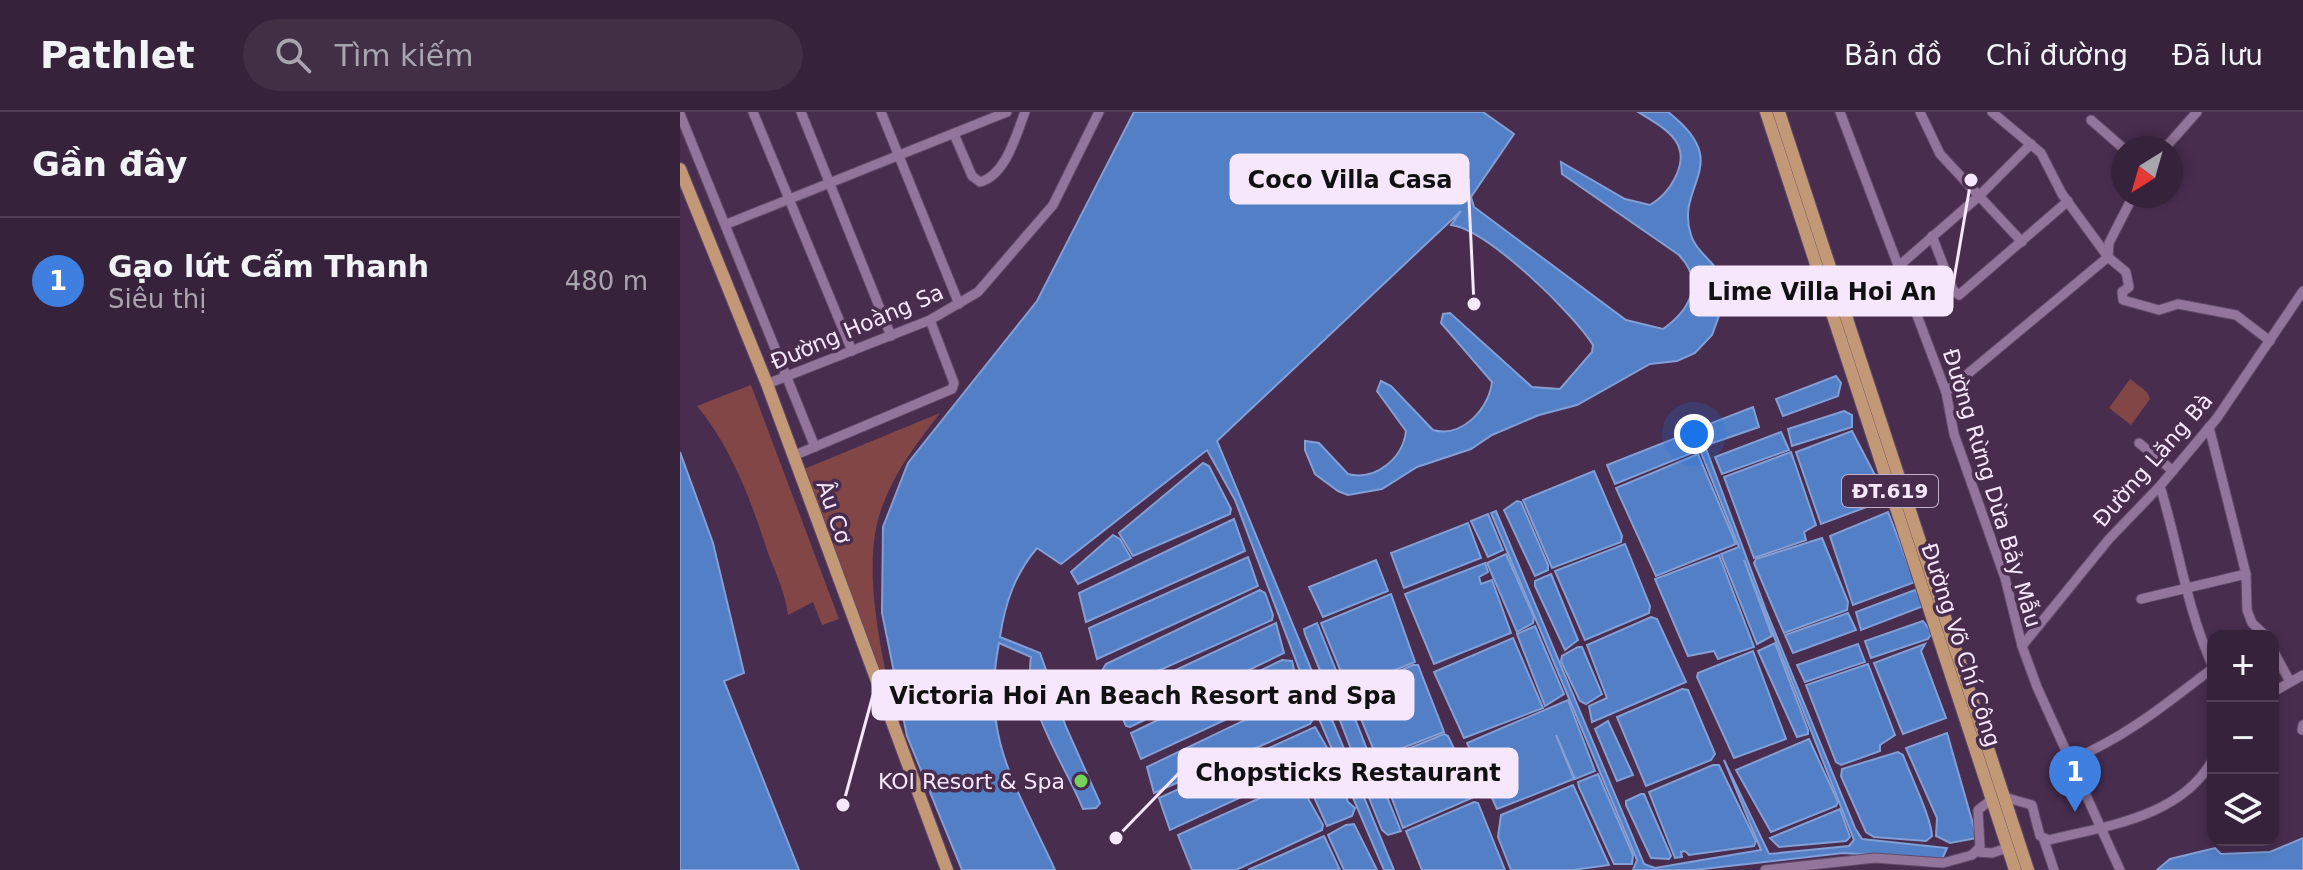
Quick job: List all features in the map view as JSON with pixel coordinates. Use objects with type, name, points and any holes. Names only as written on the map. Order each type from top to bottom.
[{"type":"main road","name":"Đường Võ Chí Công","points":[[1766,112],[1844,331],[1998,798],[2028,870]]},
{"type":"main road","name":"Đường Võ Chí Công","points":[[1779,112],[1844,331]]},
{"type":"main road","name":"Âu Cơ","points":[[680,169],[767,384],[947,870]]},
{"type":"main road","name":"Đường Võ Chí Công","points":[[1998,798],[2007,848],[2015,870]]},
{"type":"street","points":[[753,112],[852,351]]},
{"type":"street","points":[[801,112],[891,336]]},
{"type":"street","points":[[881,112],[959,304]]},
{"type":"street","points":[[727,224],[1007,112]]},
{"type":"street","points":[[954,134],[972,176],[980,182],[990,179],[1005,159],[1025,112]]},
{"type":"street","name":"Đường Hoàng Sa","points":[[767,384],[930,320],[978,292],[1018,250],[1053,205],[1099,112]]},
{"type":"street","name":"Đường Rừng Dừa Bảy Mẫu","points":[[1840,112],[1946,392],[1954,434],[2005,578],[2022,646],[2099,828],[2120,870]]},
{"type":"street","points":[[1920,112],[1940,154],[2022,242]]},
{"type":"street","points":[[1992,112],[2041,153],[2068,201],[2108,257],[2120,265],[2130,280],[2129,287],[2122,292],[2123,300],[2159,310],[2178,304],[2236,315],[2270,341]]},
{"type":"street","points":[[2176,136],[2197,112]]},
{"type":"street","points":[[680,114],[815,447]]},
{"type":"street","points":[[2091,120],[2111,138]]},
{"type":"street","points":[[1900,265],[1978,197],[2031,144]]},
{"type":"street","points":[[1932,236],[1953,290],[1959,295],[2068,201]]},
{"type":"street","points":[[1946,392],[2108,257],[2109,243],[2127,208]]},
{"type":"street","points":[[1914,304],[1953,290]]},
{"type":"street","name":"Đường Lăng Bà","points":[[2022,646],[2109,539],[2160,486],[2209,427],[2303,291]]},
{"type":"street","points":[[793,456],[952,389],[954,383],[930,320]]},
{"type":"street","points":[[2209,427],[2246,574],[2247,610],[2252,623],[2260,630]]},
{"type":"street","points":[[2139,443],[2173,471]]},
{"type":"street","points":[[2160,486],[2184,588],[2207,651]]},
{"type":"street","points":[[2141,599],[2246,574]]},
{"type":"street","points":[[2279,661],[2289,680]]},
{"type":"street","points":[[2071,760],[2110,743],[2144,723],[2207,673]]},
{"type":"street","points":[[2279,688],[2302,676]]},
{"type":"street","points":[[2044,840],[2139,819],[2191,786],[2207,766]]},
{"type":"street","points":[[1977,852],[1981,841],[1976,816],[1998,798],[2032,805],[2054,870]]},
{"type":"street","points":[[1765,870],[1854,865],[1912,866],[1943,863],[1977,852],[1992,853],[2007,848]]},
{"type":"shaded area","points":[[2130,379],[2147,392],[2150,399],[2131,425],[2109,408]]},
{"type":"shaded area","points":[[751,385],[839,619],[822,625],[813,602],[788,615],[785,598],[739,475],[720,439],[697,406]]},
{"type":"shaded area","points":[[940,413],[893,481],[875,533],[873,590],[876,620],[898,733],[804,469]]},
{"type":"water","points":[[1134,112],[1483,112],[1514,134],[1471,197],[1474,207],[1626,320],[1663,329],[1681,313],[1691,295],[1691,275],[1687,265],[1679,255],[1562,174],[1561,162],[1625,199],[1650,205],[1662,197],[1675,178],[1681,155],[1679,146],[1667,131],[1638,112],[1668,112],[1688,130],[1698,146],[1701,161],[1688,217],[1691,235],[1721,274],[1728,291],[1712,335],[1695,353],[1677,361],[1650,364],[1577,405],[1539,415],[1492,435],[1471,449],[1417,467],[1382,489],[1348,495],[1338,491],[1315,474],[1305,450],[1305,441],[1319,443],[1348,474],[1368,474],[1386,465],[1400,450],[1406,431],[1377,391],[1381,381],[1391,386],[1433,430],[1454,430],[1464,425],[1486,402],[1492,382],[1441,323],[1443,314],[1450,313],[1532,387],[1560,389],[1592,352],[1593,345],[1583,331],[1528,275],[1486,241],[1451,225],[1461,211],[1217,441],[1394,870],[1384,870],[1311,700],[1235,500],[1207,450],[1061,564],[1037,548],[1012,590],[1000,637],[1040,653],[1066,727],[1100,803],[1096,808],[1083,809],[1047,735],[1033,696],[1031,657],[999,643],[994,677],[998,735],[1016,787],[1055,870],[962,870],[907,736],[882,613],[883,527],[908,463],[1037,301]]},
{"type":"water","points":[[1836,376],[1841,383],[1838,396],[1783,416],[1776,399]]},
{"type":"water","points":[[1753,407],[1759,427],[1710,444],[1704,426]]},
{"type":"water","points":[[1844,411],[1852,415],[1852,427],[1792,446],[1788,429]]},
{"type":"water","points":[[1698,427],[1767,613],[1855,828],[1862,839],[1947,848],[1942,859],[1843,853],[1694,870],[1633,870],[1637,860],[1491,513],[1496,511],[1644,864],[1655,868],[1761,850],[1724,760],[1769,854],[1849,846],[1854,840],[1744,560],[1772,636],[1757,644],[1721,554],[1739,547],[1692,430]]},
{"type":"water","points":[[1852,431],[1875,475],[1880,502],[1821,524],[1796,452]]},
{"type":"water","points":[[1691,432],[1697,449],[1692,453],[1615,484],[1607,465]]},
{"type":"water","points":[[1781,432],[1789,450],[1722,474],[1715,457]]},
{"type":"water","points":[[680,452],[713,543],[744,673],[724,681],[799,870],[680,870]]},
{"type":"water","points":[[1791,452],[1816,525],[1804,532],[1806,540],[1754,558],[1724,477]]},
{"type":"water","points":[[1698,454],[1736,544],[1656,576],[1616,488]]},
{"type":"water","points":[[1203,463],[1209,466],[1231,509],[1230,514],[1133,556],[1119,533]]},
{"type":"water","points":[[1594,471],[1622,536],[1621,542],[1552,568],[1523,500]]},
{"type":"water","points":[[1517,501],[1521,502],[1548,565],[1548,570],[1535,576],[1504,510]]},
{"type":"water","points":[[1888,512],[1915,582],[1853,605],[1830,536]]},
{"type":"water","points":[[1488,514],[1503,550],[1488,557],[1471,521]]},
{"type":"water","points":[[1234,519],[1245,551],[1086,622],[1079,593]]},
{"type":"water","points":[[1468,523],[1481,558],[1404,588],[1391,553]]},
{"type":"water","points":[[1113,535],[1120,539],[1131,558],[1078,584],[1071,572]]},
{"type":"water","points":[[1822,538],[1848,602],[1847,610],[1784,633],[1754,563],[1756,559]]},
{"type":"water","points":[[1625,544],[1650,606],[1649,613],[1585,640],[1555,571]]},
{"type":"water","points":[[1506,554],[1534,617],[1533,623],[1517,632],[1487,563]]},
{"type":"water","points":[[1719,555],[1754,647],[1718,659],[1714,651],[1688,656],[1655,579]]},
{"type":"water","points":[[1248,557],[1258,586],[1097,659],[1089,628]]},
{"type":"water","points":[[1376,560],[1388,591],[1323,617],[1309,587]]},
{"type":"water","points":[[1485,563],[1488,572],[1479,577],[1481,584],[1492,580],[1511,633],[1434,664],[1405,594]]},
{"type":"water","points":[[1551,574],[1578,640],[1565,650],[1535,586],[1535,581]]},
{"type":"water","points":[[1260,590],[1265,593],[1272,620],[1113,691],[1103,669],[1106,664]]},
{"type":"water","points":[[1915,590],[1924,602],[1921,607],[1861,630],[1856,612]]},
{"type":"water","points":[[1391,594],[1415,662],[1348,689],[1321,623]]},
{"type":"water","points":[[1848,613],[1856,630],[1793,653],[1785,635]]},
{"type":"water","points":[[1651,617],[1657,619],[1686,682],[1592,722],[1589,706],[1607,698],[1587,645]]},
{"type":"water","points":[[1923,621],[1932,633],[1928,639],[1871,658],[1865,641]]},
{"type":"water","points":[[1276,623],[1284,653],[1130,727],[1126,726],[1114,699]]},
{"type":"water","points":[[1317,623],[1343,690],[1331,694],[1304,629]]},
{"type":"water","points":[[1535,626],[1564,694],[1545,706],[1517,634]]},
{"type":"water","points":[[1513,638],[1543,708],[1464,738],[1434,672]]},
{"type":"water","points":[[1775,643],[1808,734],[1797,737],[1758,651]]},
{"type":"water","points":[[1858,644],[1865,662],[1805,682],[1797,665]]},
{"type":"water","points":[[1925,644],[1921,651],[1946,718],[1903,734],[1874,663]]},
{"type":"water","points":[[1582,647],[1602,694],[1586,704],[1580,701],[1561,661],[1562,656]]},
{"type":"water","points":[[1753,651],[1786,739],[1734,758],[1697,677],[1698,673]]},
{"type":"water","points":[[1282,660],[1292,661],[1298,686],[1141,759],[1131,733]]},
{"type":"water","points":[[1868,664],[1895,735],[1880,745],[1880,751],[1841,765],[1836,762],[1806,685]]},
{"type":"water","points":[[1418,665],[1444,732],[1377,758],[1350,692]]},
{"type":"water","points":[[1682,689],[1688,690],[1715,754],[1711,760],[1646,786],[1617,717]]},
{"type":"water","points":[[1297,695],[1304,695],[1313,719],[1310,724],[1154,793],[1147,767]]},
{"type":"water","points":[[1346,696],[1370,757],[1356,762],[1333,702]]},
{"type":"water","points":[[1568,700],[1595,771],[1575,779],[1556,735],[1574,779],[1497,809],[1467,743]]},
{"type":"water","points":[[1608,721],[1633,775],[1617,781],[1595,729]]},
{"type":"water","points":[[1315,727],[1329,751],[1326,758],[1170,830],[1159,798]]},
{"type":"water","points":[[1947,733],[1977,838],[1950,843],[1936,836],[1937,818],[1906,748]]},
{"type":"water","points":[[1444,734],[1448,736],[1470,782],[1472,798],[1403,828],[1378,761]]},
{"type":"water","points":[[1809,739],[1838,802],[1836,806],[1771,832],[1736,770]]},
{"type":"water","points":[[1898,752],[1903,755],[1928,818],[1932,836],[1926,841],[1874,837],[1866,832],[1841,776],[1842,769]]},
{"type":"water","points":[[1333,761],[1348,802],[1355,808],[1352,816],[1327,826],[1305,777],[1325,770]]},
{"type":"water","points":[[1367,762],[1373,763],[1401,831],[1388,835],[1382,830],[1357,768]]},
{"type":"water","points":[[1719,765],[1756,841],[1754,846],[1689,855],[1685,851],[1681,852],[1682,857],[1675,858],[1649,792]]},
{"type":"water","points":[[1598,774],[1633,855],[1632,864],[1614,864],[1579,787],[1578,782]]},
{"type":"water","points":[[1298,781],[1323,825],[1322,830],[1236,870],[1192,870],[1178,835]]},
{"type":"water","points":[[1573,785],[1609,865],[1573,870],[1511,870],[1498,837],[1501,815]]},
{"type":"water","points":[[1644,794],[1671,856],[1669,859],[1651,858],[1626,805],[1626,801]]},
{"type":"water","points":[[1478,803],[1505,870],[1422,870],[1406,831]]},
{"type":"water","points":[[1840,809],[1850,837],[1846,841],[1779,847],[1770,838]]},
{"type":"water","points":[[1354,824],[1377,870],[1344,870],[1328,835]]},
{"type":"water","points":[[1324,836],[1340,870],[1248,870]]},
{"type":"water","points":[[2303,838],[2303,870],[2157,870],[2170,859],[2215,848],[2221,854],[2270,852]]},
{"type":"place","name":"Lime Villa Hoi An","points":[[1971,180]]},
{"type":"place","name":"Coco Villa Casa","points":[[1474,304]]},
{"type":"place","name":"KOI Resort & Spa","points":[[1081,781]]},
{"type":"place","name":"Victoria Hoi An Beach Resort and Spa","points":[[843,805]]},
{"type":"place","name":"Gạo lứt Cẩm Thanh","points":[[2075,812]]},
{"type":"place","name":"Chopsticks Restaurant","points":[[1116,838]]}]
